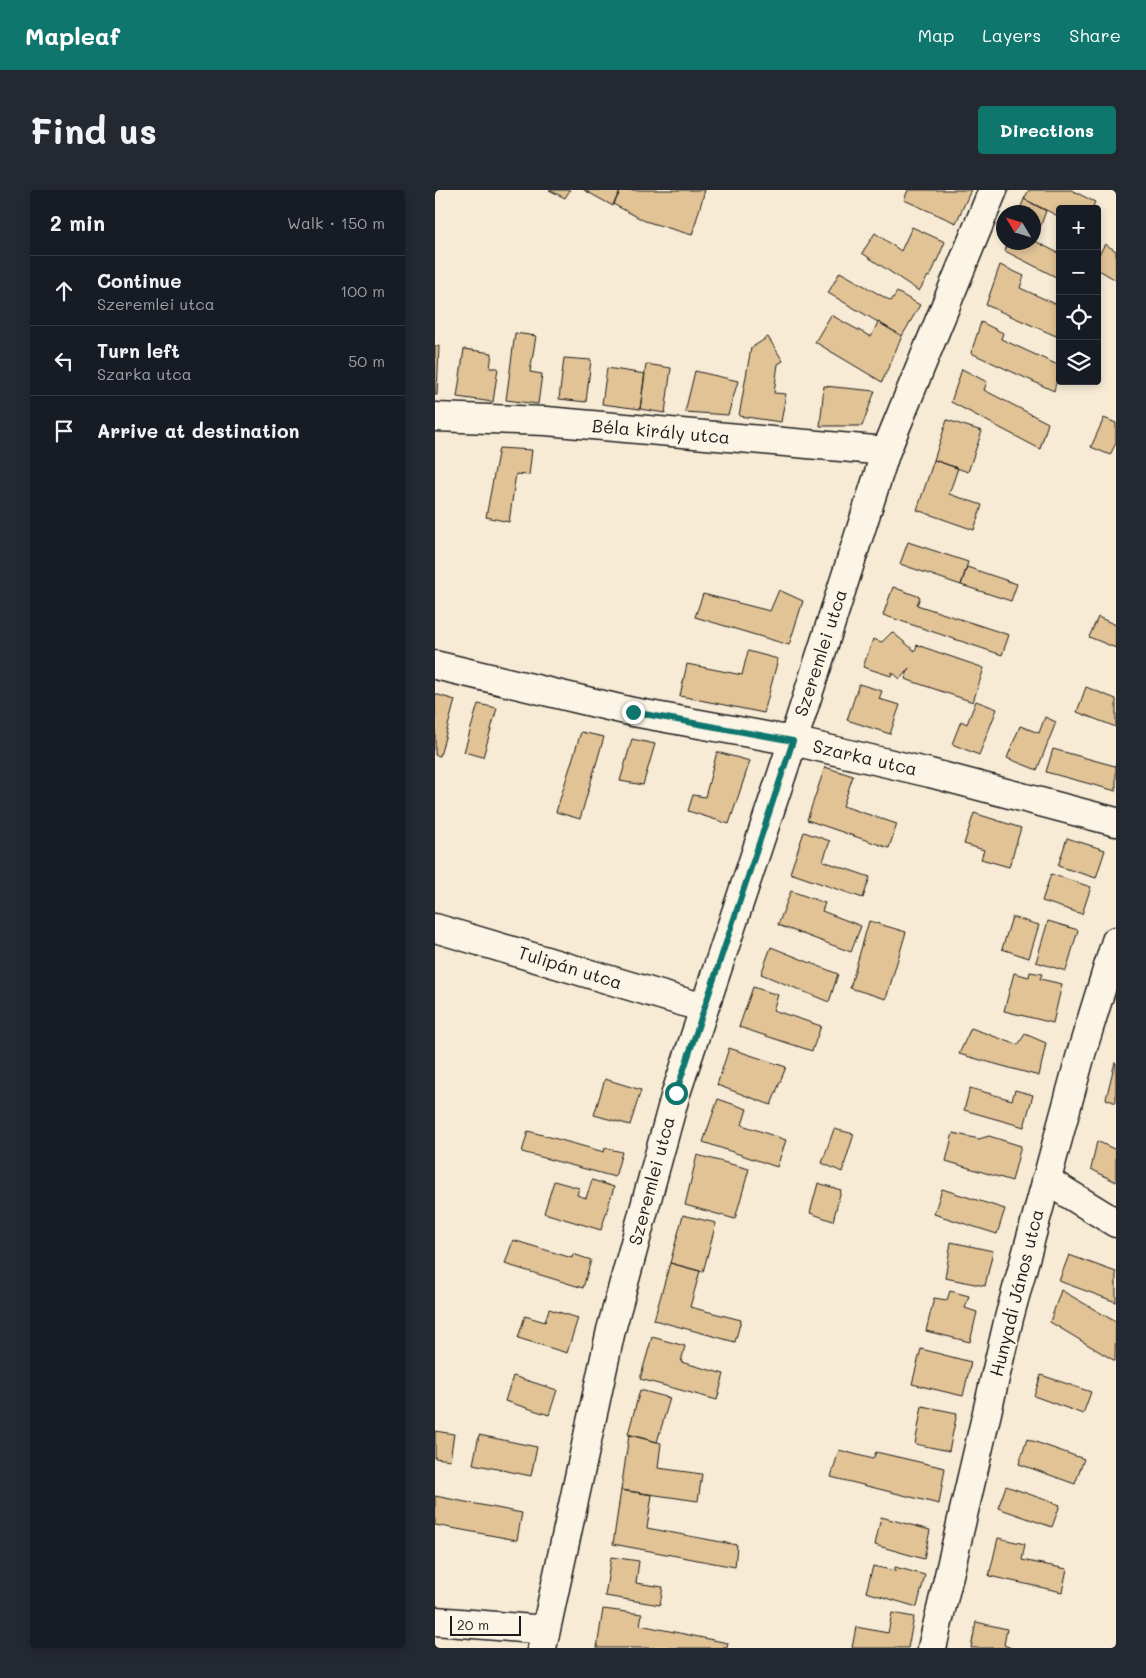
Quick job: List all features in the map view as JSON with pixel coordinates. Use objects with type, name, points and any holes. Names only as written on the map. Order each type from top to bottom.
[{"type":"street","name":"Szeremlei utca","points":[[544,1639],[611,1330],[676,1093],[793,741],[886,452],[993,190]]},
{"type":"street","name":"Béla király utca","points":[[435,416],[546,421],[886,452]]},
{"type":"street","name":"Szarka utca","points":[[435,665],[633,712],[793,741],[930,773],[1116,822]]},
{"type":"street","name":"Tulipán utca","points":[[435,928],[704,1008]]},
{"type":"street","name":"Hunyadi János utca","points":[[932,1648],[1009,1318],[1081,1054],[1116,941]]},
{"type":"street","points":[[1046,1180],[1116,1223]]},
{"type":"street","points":[[435,1621],[544,1639]]},
{"type":"building","points":[[549,190],[570,190],[565,198]]},
{"type":"building","points":[[584,190],[621,190],[613,206]]},
{"type":"building","points":[[621,190],[705,190],[692,235],[645,221],[613,204]]},
{"type":"building","points":[[908,190],[971,190],[956,223],[904,200]]},
{"type":"building","points":[[1029,190],[1071,190],[1095,202],[1094,205],[1056,205],[1056,215],[1041,208],[1041,205],[1036,205],[1024,199]]},
{"type":"building","points":[[1024,199],[1035,205],[1022,205]]},
{"type":"building","points":[[1041,208],[1046,211],[1041,225]]},
{"type":"building","points":[[912,227],[945,242],[930,277],[928,276],[919,291],[862,253],[875,233],[901,251]]},
{"type":"building","points":[[1041,244],[1056,252],[1056,277],[1005,251],[1041,250]]},
{"type":"building","points":[[1105,244],[1116,251],[1116,280],[1101,271],[1101,251]]},
{"type":"building","points":[[1000,265],[1024,276],[1020,288],[1056,304],[1056,336],[986,305]]},
{"type":"building","points":[[840,272],[891,301],[897,292],[920,305],[902,336],[828,293]]},
{"type":"building","points":[[831,315],[871,337],[878,322],[902,336],[882,382],[815,342]]},
{"type":"building","points":[[981,322],[1003,333],[1001,339],[1056,364],[1054,391],[971,353]]},
{"type":"building","points":[[515,333],[536,336],[530,372],[542,374],[538,404],[506,400]]},
{"type":"building","points":[[768,337],[783,361],[778,364],[774,393],[786,394],[781,422],[739,416],[751,348]]},
{"type":"building","points":[[435,346],[439,346],[437,395],[435,395]]},
{"type":"building","points":[[464,349],[492,353],[490,368],[498,368],[493,402],[457,397]]},
{"type":"building","points":[[564,358],[591,360],[586,402],[559,399]]},
{"type":"building","points":[[646,364],[671,368],[665,413],[640,409]]},
{"type":"building","points":[[607,368],[645,374],[640,409],[602,404]]},
{"type":"building","points":[[962,369],[987,382],[984,390],[1048,423],[1040,449],[951,402]]},
{"type":"building","points":[[695,371],[738,381],[728,415],[685,412]]},
{"type":"building","points":[[824,386],[875,391],[862,426],[820,426]]},
{"type":"building","points":[[1104,418],[1116,423],[1116,443],[1110,455],[1091,447]]},
{"type":"building","points":[[947,420],[982,431],[968,472],[934,460]]},
{"type":"building","points":[[499,448],[532,450],[529,475],[516,474],[509,522],[486,517]]},
{"type":"building","points":[[934,460],[958,468],[949,494],[982,505],[974,530],[917,510]]},
{"type":"building","points":[[908,542],[968,562],[961,585],[900,564]]},
{"type":"building","points":[[967,567],[1017,584],[1011,601],[961,585]]},
{"type":"building","points":[[893,587],[920,597],[917,605],[1009,635],[1002,655],[883,615]]},
{"type":"building","points":[[779,590],[803,601],[789,645],[695,617],[703,594],[770,611]]},
{"type":"building","points":[[1098,617],[1116,625],[1116,648],[1089,637]]},
{"type":"building","points":[[892,632],[915,651],[917,645],[984,668],[973,702],[905,679],[909,668],[900,679],[892,672],[891,676],[863,667],[873,639],[882,642]]},
{"type":"building","points":[[748,651],[778,659],[764,713],[680,696],[687,664],[742,675]]},
{"type":"building","points":[[859,684],[882,691],[879,699],[900,705],[890,734],[847,720]]},
{"type":"building","points":[[1086,687],[1116,699],[1116,727],[1077,712]]},
{"type":"building","points":[[435,694],[455,700],[440,756],[435,755]]},
{"type":"building","points":[[976,701],[997,709],[979,755],[952,744],[961,721],[967,724]]},
{"type":"building","points":[[478,704],[497,708],[483,757],[464,752]]},
{"type":"building","points":[[1045,717],[1056,722],[1037,770],[1007,758],[1020,726],[1039,733]]},
{"type":"building","points":[[581,732],[604,737],[580,819],[556,812]]},
{"type":"building","points":[[632,739],[655,744],[643,785],[620,781]]},
{"type":"building","points":[[1053,749],[1115,766],[1116,763],[1116,791],[1046,772]]},
{"type":"building","points":[[717,752],[750,761],[729,824],[688,811],[693,795],[705,797]]},
{"type":"building","points":[[825,767],[853,776],[843,806],[897,824],[889,848],[807,820]]},
{"type":"building","points":[[974,813],[1021,828],[1009,867],[981,859],[984,850],[964,844]]},
{"type":"building","points":[[804,832],[830,841],[823,861],[870,877],[863,898],[790,873]]},
{"type":"building","points":[[1067,838],[1105,850],[1096,878],[1058,866]]},
{"type":"building","points":[[1051,874],[1091,887],[1082,914],[1042,901]]},
{"type":"building","points":[[791,891],[825,903],[822,911],[861,926],[851,952],[778,925]]},
{"type":"building","points":[[1012,917],[1039,925],[1029,958],[1002,949]]},
{"type":"building","points":[[869,921],[906,932],[886,999],[850,988]]},
{"type":"building","points":[[1048,921],[1078,930],[1066,971],[1036,962]]},
{"type":"building","points":[[771,947],[838,974],[829,1002],[761,974]]},
{"type":"building","points":[[1030,972],[1042,974],[1040,979],[1062,984],[1053,1023],[1004,1011],[1014,973],[1029,977]]},
{"type":"building","points":[[753,987],[778,995],[773,1010],[821,1026],[812,1051],[739,1027]]},
{"type":"building","points":[[971,1028],[1018,1045],[1025,1034],[1046,1043],[1039,1076],[959,1054]]},
{"type":"building","points":[[729,1048],[786,1067],[771,1105],[717,1085]]},
{"type":"building","points":[[1116,1063],[1116,1103],[1106,1099]]},
{"type":"building","points":[[605,1079],[641,1090],[630,1125],[594,1115]]},
{"type":"building","points":[[970,1088],[1012,1100],[1015,1090],[1033,1095],[1024,1127],[964,1110]]},
{"type":"building","points":[[718,1099],[747,1109],[742,1125],[786,1140],[777,1167],[703,1142]]},
{"type":"building","points":[[834,1129],[854,1134],[842,1172],[822,1163]]},
{"type":"building","points":[[528,1131],[604,1152],[605,1148],[622,1152],[615,1177],[522,1152]]},
{"type":"building","points":[[953,1133],[979,1139],[989,1136],[1021,1146],[1012,1181],[946,1161]]},
{"type":"building","points":[[1097,1141],[1116,1150],[1116,1182],[1091,1169]]},
{"type":"building","points":[[697,1155],[749,1169],[735,1219],[685,1205]]},
{"type":"building","points":[[592,1180],[614,1187],[601,1230],[544,1213],[554,1181],[579,1188],[577,1195],[586,1198]]},
{"type":"building","points":[[818,1183],[841,1190],[833,1221],[810,1213]]},
{"type":"building","points":[[942,1189],[1005,1209],[997,1234],[934,1214]]},
{"type":"building","points":[[683,1215],[716,1223],[703,1272],[670,1263]]},
{"type":"building","points":[[513,1240],[572,1258],[573,1254],[591,1260],[583,1288],[505,1264]]},
{"type":"building","points":[[951,1242],[993,1251],[985,1286],[945,1278]]},
{"type":"building","points":[[1069,1255],[1116,1272],[1116,1302],[1059,1281]]},
{"type":"building","points":[[670,1263],[700,1271],[690,1307],[741,1320],[735,1342],[654,1320]]},
{"type":"building","points":[[1061,1290],[1116,1322],[1115,1361],[1050,1322]]},
{"type":"building","points":[[950,1291],[969,1296],[965,1308],[977,1312],[970,1342],[926,1331],[934,1298],[947,1300]]},
{"type":"building","points":[[549,1309],[578,1318],[567,1353],[518,1338],[525,1316],[545,1322]]},
{"type":"building","points":[[652,1337],[685,1346],[681,1362],[724,1374],[717,1400],[640,1379]]},
{"type":"building","points":[[921,1349],[971,1362],[963,1396],[912,1384]]},
{"type":"building","points":[[1041,1375],[1091,1392],[1083,1414],[1034,1396]]},
{"type":"building","points":[[513,1376],[557,1390],[549,1415],[505,1401]]},
{"type":"building","points":[[640,1390],[670,1398],[657,1442],[628,1434]]},
{"type":"building","points":[[922,1406],[957,1413],[949,1451],[915,1444]]},
{"type":"building","points":[[435,1431],[454,1434],[450,1460],[435,1458]]},
{"type":"building","points":[[479,1435],[537,1447],[531,1476],[473,1464]]},
{"type":"building","points":[[629,1435],[661,1443],[658,1468],[702,1474],[698,1501],[621,1490]]},
{"type":"building","points":[[1027,1439],[1084,1459],[1075,1484],[1019,1464]]},
{"type":"building","points":[[839,1450],[873,1459],[876,1452],[945,1468],[939,1504],[831,1477]]},
{"type":"building","points":[[1006,1486],[1060,1505],[1052,1527],[998,1508]]},
{"type":"building","points":[[621,1490],[652,1495],[647,1528],[737,1545],[735,1567],[613,1544]]},
{"type":"building","points":[[435,1496],[522,1513],[517,1540],[435,1525]]},
{"type":"building","points":[[881,1517],[930,1530],[924,1559],[875,1545]]},
{"type":"building","points":[[998,1538],[1025,1544],[1022,1560],[1067,1569],[1062,1592],[989,1576]]},
{"type":"building","points":[[611,1557],[639,1561],[636,1583],[663,1587],[660,1605],[605,1596]]},
{"type":"building","points":[[873,1566],[895,1571],[895,1567],[925,1575],[917,1607],[866,1592]]},
{"type":"building","points":[[603,1609],[642,1614],[640,1625],[728,1643],[727,1648],[597,1648]]},
{"type":"building","points":[[892,1613],[914,1617],[908,1648],[852,1648],[856,1627],[888,1633]]},
{"type":"building","points":[[976,1622],[1007,1629],[1004,1645],[1011,1648],[971,1648]]},
{"type":"route","points":[[633,712],[793,741],[676,1093]]}]
